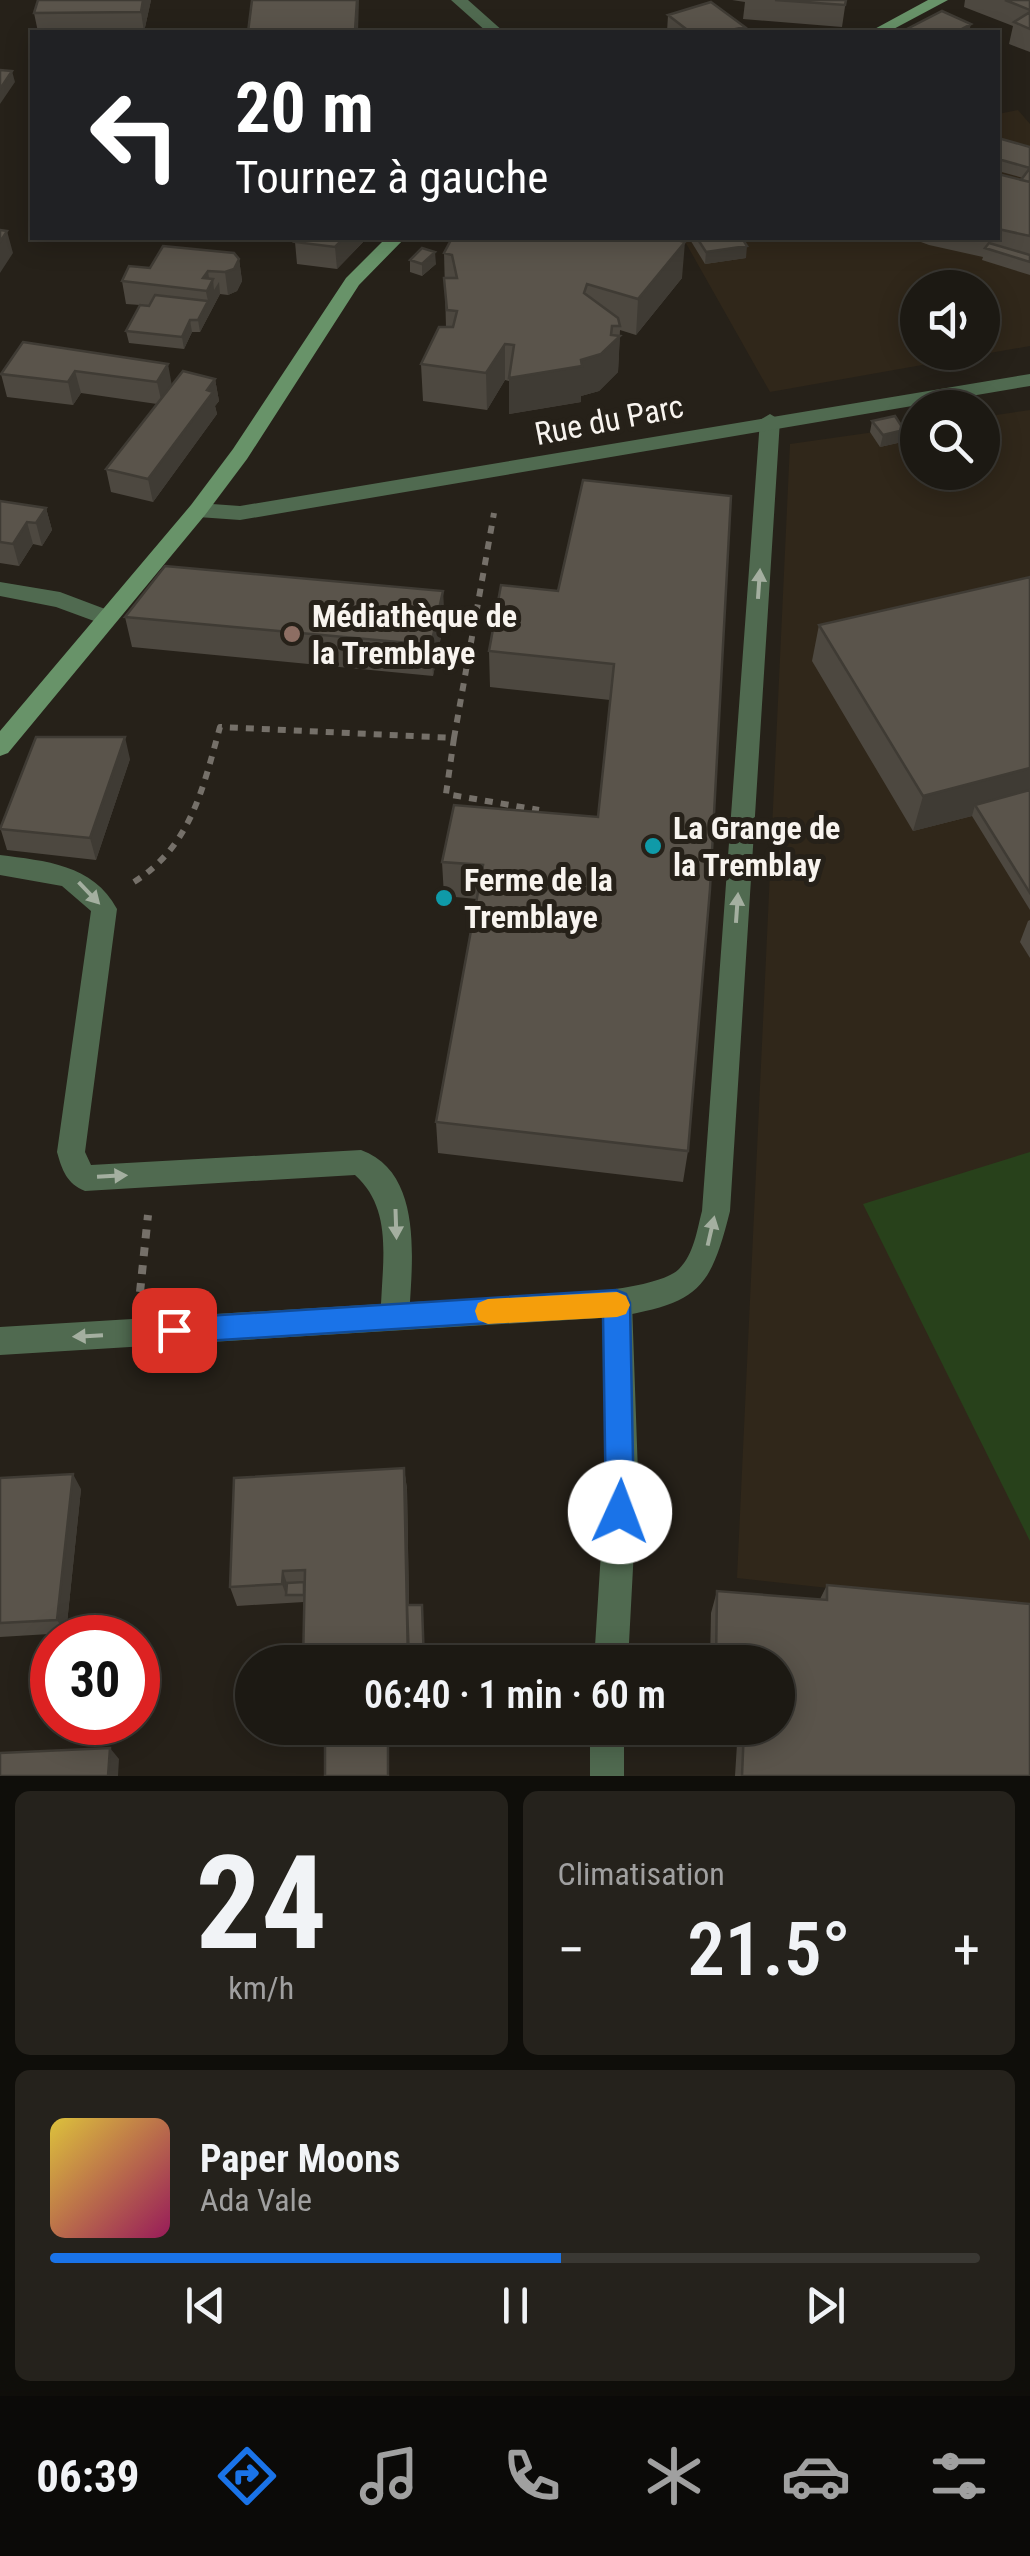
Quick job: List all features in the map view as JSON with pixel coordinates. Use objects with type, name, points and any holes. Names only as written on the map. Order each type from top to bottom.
[{"type":"street","points":[[458,0],[494,30]]},
{"type":"street","points":[[881,30],[940,0]]},
{"type":"street","points":[[0,748],[198,510],[240,454],[352,282],[394,240]]},
{"type":"street","name":"Rue du Parc","points":[[198,510],[240,513],[770,420],[1030,380]]},
{"type":"street","points":[[0,1341],[616,1303],[670,1294],[703,1265],[716,1211],[770,420]]},
{"type":"street","points":[[0,589],[60,600],[106,617]]},
{"type":"street","points":[[0,865],[64,873],[92,890],[104,910],[71,1152],[75,1168],[85,1178],[362,1162],[379,1174],[397,1210],[395,1318]]},
{"type":"street","points":[[611,1645],[622,1474],[616,1303]]},
{"type":"street","points":[[606,1745],[606,1776]]},
{"type":"path","points":[[494,513],[446,794],[539,810]]},
{"type":"path","points":[[97,900],[158,871],[192,824],[220,727],[454,738]]},
{"type":"path","points":[[136,1333],[152,1174]]},
{"type":"shaded area","points":[[1018,110],[1030,124],[1030,346],[1000,351],[1000,270],[900,270],[900,369],[770,392],[684,240],[1000,240],[1000,114]]},
{"type":"shaded area","points":[[1030,410],[1030,1610],[737,1578],[790,444],[900,428],[900,490],[1000,490],[1000,414]]},
{"type":"green space","points":[[1030,1152],[1030,1541],[863,1204]]},
{"type":"building","points":[[38,0],[143,0],[141,12],[34,13]]},
{"type":"building","points":[[252,0],[357,0],[355,30],[248,30]]},
{"type":"building","points":[[775,0],[846,0],[845,5]]},
{"type":"building","points":[[1005,0],[1030,0],[1030,10]]},
{"type":"building","points":[[711,2],[745,27],[687,30],[668,15]]},
{"type":"building","points":[[942,11],[971,24],[960,30],[905,30]]},
{"type":"building","points":[[1030,12],[1030,29],[1014,22]]},
{"type":"building","points":[[0,70],[12,71],[0,89]]},
{"type":"building","points":[[1000,139],[1030,147],[1030,168],[1000,160]]},
{"type":"building","points":[[1030,168],[1030,182],[1021,180]]},
{"type":"building","points":[[1000,174],[1030,182],[1030,236],[1000,229]]},
{"type":"building","points":[[298,240],[342,240],[335,247],[295,242]]},
{"type":"building","points":[[451,240],[685,242],[638,299],[587,284],[584,293],[618,318],[620,326],[612,326],[611,335],[620,336],[601,354],[581,360],[582,366],[509,378],[514,345],[505,344],[486,373],[421,364],[439,327],[453,327],[457,311],[447,310],[444,278],[457,278],[452,255],[444,253]]},
{"type":"building","points":[[698,240],[743,240],[747,246],[706,252]]},
{"type":"building","points":[[989,243],[1030,255],[1030,262],[985,248]]},
{"type":"building","points":[[163,246],[234,253],[239,259],[234,269],[208,271],[203,278],[213,279],[207,291],[122,281],[129,266],[150,268]]},
{"type":"building","points":[[422,248],[435,252],[422,264],[410,260]]},
{"type":"building","points":[[155,295],[208,301],[198,320],[190,320],[182,337],[126,331],[140,305],[149,306]]},
{"type":"building","points":[[23,342],[168,364],[157,382],[75,371],[68,382],[1,374]]},
{"type":"building","points":[[183,371],[215,379],[207,390],[213,392],[148,479],[106,469]]},
{"type":"building","points":[[895,416],[900,431],[883,435],[872,421]]},
{"type":"building","name":"La Grange de la Tremblay","points":[[583,480],[731,496],[710,889],[688,1151],[436,1122],[483,865],[442,862],[454,805],[598,817],[614,664],[489,651],[501,585],[558,591]]},
{"type":"building","points":[[0,501],[46,508],[36,523],[27,522],[13,544],[0,542]]},
{"type":"building","points":[[165,566],[443,591],[431,645],[125,617]]},
{"type":"building","points":[[1030,577],[1030,768],[923,796],[819,625]]},
{"type":"building","points":[[36,737],[125,737],[90,838],[0,829]]},
{"type":"building","points":[[1030,790],[1030,893],[975,805]]},
{"type":"building","points":[[404,1468],[408,1645],[303,1645],[305,1570],[283,1571],[282,1584],[230,1587],[234,1478]]},
{"type":"building","points":[[73,1474],[58,1615],[30,1615],[30,1621],[0,1623],[0,1478]]},
{"type":"building","points":[[304,1582],[304,1595],[286,1595],[287,1583]]},
{"type":"building","points":[[827,1585],[1030,1604],[1030,1776],[742,1776],[743,1745],[795,1745],[795,1645],[716,1645],[717,1591],[827,1600]]},
{"type":"building","points":[[407,1605],[422,1605],[423,1645],[408,1645]]},
{"type":"building","points":[[325,1745],[388,1745],[388,1776],[325,1776]]},
{"type":"building","points":[[110,1748],[108,1776],[0,1776],[0,1753]]},
{"type":"slow traffic","points":[[488,1311],[617,1305]]},
{"type":"place","name":"Médiathèque de la Tremblaye","points":[[292,634]]},
{"type":"place","name":"La Grange de la Tremblay","points":[[653,846]]},
{"type":"place","name":"Ferme de la Tremblaye","points":[[444,898]]},
{"type":"route","points":[[174,1330],[616,1303],[620,1512]]}]
